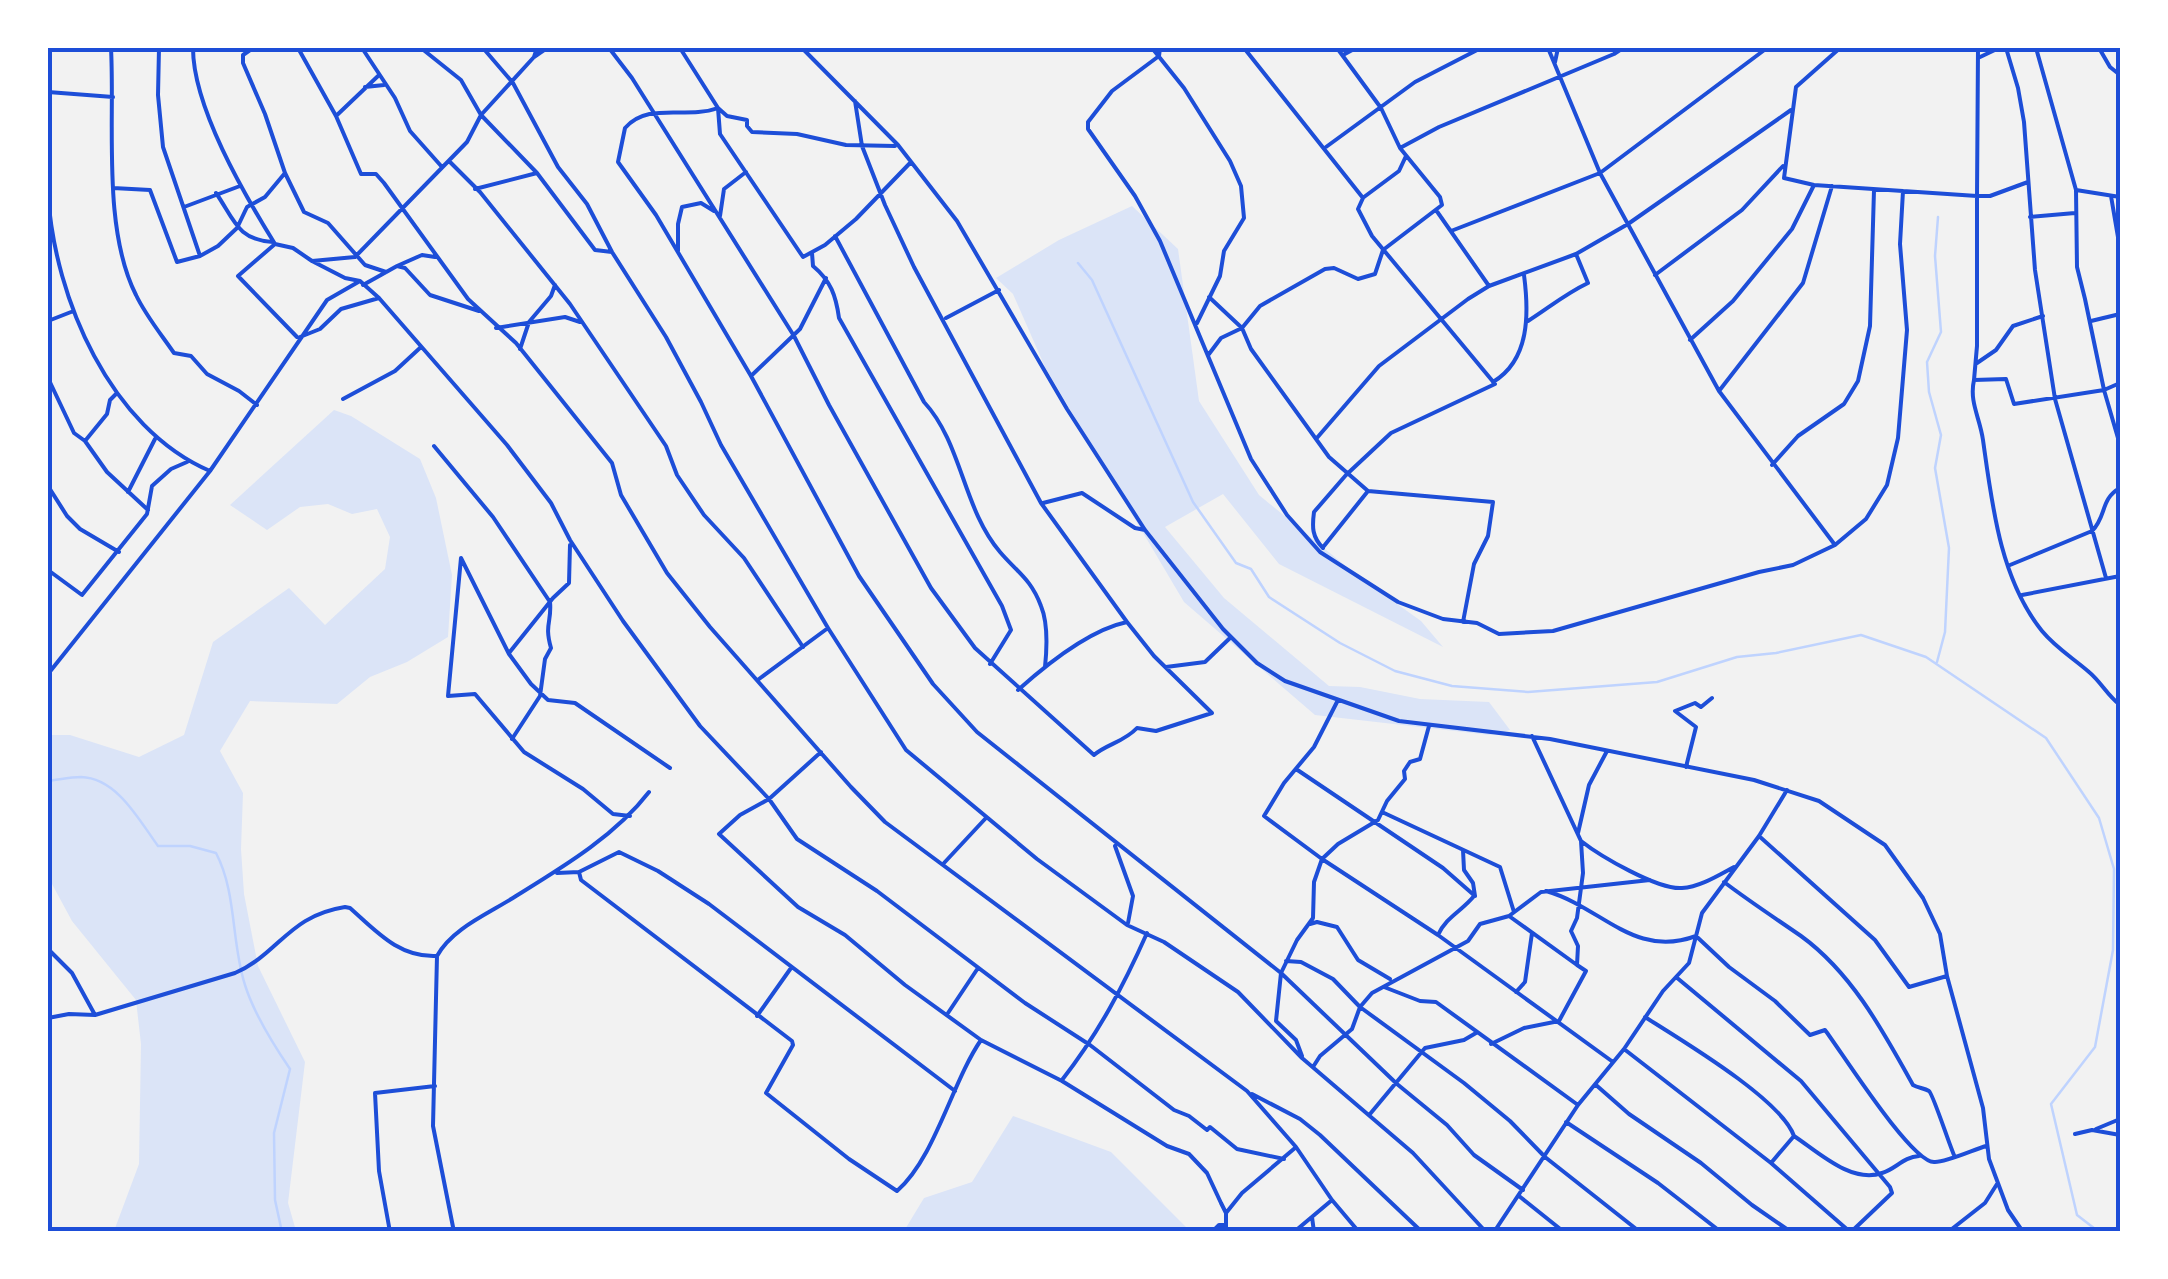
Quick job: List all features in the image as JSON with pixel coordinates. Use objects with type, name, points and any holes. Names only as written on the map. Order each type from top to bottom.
[{"type":"street","points":[[112,48],[116,225],[132,286],[174,353],[191,356],[207,374],[257,405]]},
{"type":"street","points":[[159,48],[158,95],[164,147],[200,256]]},
{"type":"street","points":[[193,48],[198,82],[240,186],[274,243]]},
{"type":"street","points":[[252,48],[243,55],[243,63],[266,114],[284,174],[304,212],[328,223],[354,257],[373,270],[386,272]]},
{"type":"street","points":[[298,48],[336,116],[361,174],[376,174],[480,312],[520,348],[612,463],[621,495],[667,573],[710,627],[885,822],[1247,1091],[1320,1135],[1422,1232]]},
{"type":"street","points":[[362,48],[395,98],[410,131],[442,167]]},
{"type":"street","points":[[421,48],[461,80],[482,115],[537,173],[595,250],[612,252]]},
{"type":"street","points":[[483,48],[512,83],[558,168],[587,204],[666,338],[721,446],[828,628],[906,750],[985,819],[1127,925],[1238,992],[1302,1058],[1413,1153],[1486,1232]]},
{"type":"street","points":[[534,57],[537,48]]},
{"type":"street","points":[[312,261],[354,257],[449,161],[473,134],[482,115],[534,57],[547,48]]},
{"type":"street","points":[[609,48],[794,336],[828,405],[931,588],[974,648],[1095,756],[1104,747],[1123,742],[1137,728],[1156,730],[1212,713],[1127,622],[1041,504],[914,267],[862,146],[856,101]]},
{"type":"street","points":[[680,48],[718,108],[727,116],[746,120],[752,132],[797,134],[862,146],[898,146]]},
{"type":"street","points":[[802,48],[898,146],[957,221],[1067,409],[1145,530],[1230,638],[1257,663],[1285,680],[1399,721],[1532,736],[1787,790],[1819,801],[1885,845],[1923,898],[1942,940],[1947,976],[1983,1108],[1986,1146],[2008,1210],[2021,1231]]},
{"type":"street","points":[[1152,48],[1212,132],[1242,186],[1244,218],[1224,251],[1220,276],[1196,324]]},
{"type":"street","points":[[1160,48],[1158,56],[1112,92],[1092,116],[1088,129],[1136,196],[1196,324],[1257,470],[1287,515],[1322,550],[1398,602],[1444,619],[1478,623],[1498,634],[1553,630],[1758,572],[1782,569],[1835,545],[1873,510],[1894,463],[1907,330],[1900,244],[1904,191]]},
{"type":"street","points":[[1244,48],[1362,198]]},
{"type":"street","points":[[1209,354],[1222,338],[1242,328],[1260,306],[1325,269],[1334,268],[1358,279],[1375,274],[1383,250],[1442,205],[1440,197],[1400,148],[1381,108],[1337,48]]},
{"type":"street","points":[[1343,55],[1356,48]]},
{"type":"street","points":[[1325,148],[1415,82],[1482,48]]},
{"type":"street","points":[[1548,48],[1600,173],[1718,391],[1835,545]]},
{"type":"street","points":[[1554,64],[1558,48]]},
{"type":"street","points":[[1400,148],[1439,127],[1623,48]]},
{"type":"street","points":[[1451,231],[1600,173],[1767,48]]},
{"type":"street","points":[[1840,48],[1798,84],[1791,110],[1784,178],[1814,185],[1976,196],[1990,196],[2028,182]]},
{"type":"street","points":[[1978,48],[1977,362],[1971,400],[1981,428],[1995,518],[2022,595],[2041,629],[2065,655],[2092,673],[2106,695],[2120,705]]},
{"type":"street","points":[[1978,58],[2003,48],[2018,88],[2030,217],[2055,399],[2106,578]]},
{"type":"street","points":[[2036,48],[2076,190],[2079,283],[2120,445]]},
{"type":"street","points":[[2099,48],[2120,75]]},
{"type":"street","points":[[336,116],[378,76]]},
{"type":"street","points":[[365,88],[384,85]]},
{"type":"street","points":[[48,92],[113,97]]},
{"type":"street","points":[[718,108],[704,114],[652,111],[633,118],[625,128],[618,162],[656,216],[751,376],[858,576],[933,684],[977,732],[1281,973],[1397,1084],[1447,1124],[1474,1155],[1524,1190]]},
{"type":"street","points":[[718,108],[720,134],[801,256],[835,236],[911,162]]},
{"type":"street","points":[[1316,439],[1379,366],[1489,286],[1576,254],[1628,224],[1791,110]]},
{"type":"street","points":[[1322,550],[1315,539],[1314,512],[1391,432],[1495,385],[1383,250],[1358,209],[1362,198],[1399,171],[1406,156]]},
{"type":"street","points":[[449,161],[555,285],[666,446],[677,476],[704,515],[744,558],[803,648]]},
{"type":"street","points":[[1655,275],[1729,221],[1784,166]]},
{"type":"street","points":[[719,215],[724,190],[746,172]]},
{"type":"street","points":[[476,188],[537,173]]},
{"type":"street","points":[[113,188],[150,190],[174,261],[200,256],[237,228],[251,204],[264,197],[284,174]]},
{"type":"street","points":[[1690,340],[1732,301],[1792,229],[1814,185]]},
{"type":"street","points":[[184,207],[240,186]]},
{"type":"street","points":[[1718,391],[1800,288],[1832,186]]},
{"type":"street","points":[[1772,465],[1798,436],[1844,404],[1858,381],[1870,326],[1874,190]]},
{"type":"street","points":[[2076,190],[2120,196]]},
{"type":"street","points":[[216,194],[237,228],[256,238],[293,248],[345,278],[362,283],[422,346],[551,502],[570,540],[700,726],[769,799],[796,839],[877,891],[1024,1004],[1090,1045],[1174,1110],[1206,1130],[1210,1127],[1237,1148],[1284,1159]]},
{"type":"street","points":[[48,195],[54,244],[73,311],[117,393],[155,438],[188,462],[210,471]]},
{"type":"street","points":[[2111,196],[2120,248]]},
{"type":"street","points":[[678,253],[682,208],[700,203],[719,215]]},
{"type":"street","points":[[1436,210],[1489,286]]},
{"type":"street","points":[[2030,217],[2076,212]]},
{"type":"street","points":[[835,236],[924,402],[939,418],[976,510],[1000,552],[1016,565],[1044,610],[1048,646],[1045,666]]},
{"type":"street","points":[[274,243],[238,276],[299,338]]},
{"type":"street","points":[[812,253],[813,266],[826,277],[836,298],[840,318],[1010,624],[1010,632],[990,664]]},
{"type":"street","points":[[1528,321],[1557,298],[1589,282],[1576,254]]},
{"type":"street","points":[[48,674],[210,471],[327,300],[422,255],[436,257]]},
{"type":"street","points":[[398,266],[406,268],[430,295],[480,312]]},
{"type":"street","points":[[1493,382],[1511,369],[1528,321],[1524,275]]},
{"type":"street","points":[[751,376],[794,336],[826,277]]},
{"type":"street","points":[[520,348],[528,322],[551,296],[555,285]]},
{"type":"street","points":[[944,319],[999,290]]},
{"type":"street","points":[[1209,297],[1242,328],[1251,348],[1316,439],[1346,475],[1368,491],[1493,502],[1488,536],[1474,564],[1463,622]]},
{"type":"street","points":[[299,338],[320,329],[341,309],[378,298]]},
{"type":"street","points":[[48,321],[73,311]]},
{"type":"street","points":[[2090,321],[2120,314]]},
{"type":"street","points":[[1977,362],[1996,350],[2014,326],[2043,316]]},
{"type":"street","points":[[496,328],[565,317],[580,322]]},
{"type":"street","points":[[343,399],[396,371],[422,346]]},
{"type":"street","points":[[48,378],[74,433],[86,441],[107,472],[148,510]]},
{"type":"street","points":[[1974,380],[2006,379],[2012,404],[2104,390],[2120,382]]},
{"type":"street","points":[[86,441],[117,393]]},
{"type":"street","points":[[128,492],[155,438]]},
{"type":"street","points":[[434,446],[492,517],[550,602],[546,626],[551,648],[545,659],[538,702],[512,739]]},
{"type":"street","points":[[48,570],[82,595],[120,552],[148,510],[152,486],[171,469],[188,462]]},
{"type":"street","points":[[48,486],[66,516],[80,529],[120,552]]},
{"type":"street","points":[[2010,565],[2092,531],[2108,496],[2120,488]]},
{"type":"street","points":[[1322,550],[1368,491]]},
{"type":"street","points":[[1041,504],[1082,493],[1135,528],[1145,530]]},
{"type":"street","points":[[509,654],[569,582],[570,540]]},
{"type":"street","points":[[630,816],[613,814],[584,790],[524,752],[475,694],[448,696],[461,558],[522,674],[548,700],[576,703],[670,768]]},
{"type":"street","points":[[2022,595],[2120,576]]},
{"type":"street","points":[[1018,690],[1045,666],[1111,626],[1127,622]]},
{"type":"street","points":[[759,680],[828,628]]},
{"type":"street","points":[[1166,668],[1204,662],[1230,638]]},
{"type":"street","points":[[1686,766],[1696,727],[1675,711],[1695,703],[1701,707],[1712,698]]},
{"type":"street","points":[[1338,700],[1314,747],[1264,816],[1613,1062]]},
{"type":"street","points":[[1302,1058],[1296,1040],[1276,1022],[1281,973],[1313,918],[1314,882],[1322,859],[1338,844],[1374,824],[1404,780],[1404,770],[1410,762],[1420,760],[1429,726]]},
{"type":"street","points":[[1532,736],[1581,841],[1584,862],[1578,918],[1571,930],[1578,946],[1577,965]]},
{"type":"street","points":[[1578,833],[1589,785],[1607,750]]},
{"type":"street","points":[[821,752],[769,799],[740,814],[719,834],[798,907],[845,935],[905,985],[982,1040],[1062,1081],[1167,1146],[1188,1154],[1206,1173],[1226,1213],[1226,1228],[1219,1225],[1212,1232]]},
{"type":"street","points":[[1296,769],[1443,868],[1475,896]]},
{"type":"street","points":[[1494,1232],[1578,1105],[1689,963],[1702,913],[1760,836],[1787,790]]},
{"type":"street","points":[[454,1232],[432,1126],[437,956],[458,932],[554,873],[630,816],[649,792]]},
{"type":"street","points":[[1382,812],[1502,869],[1512,914],[1586,971],[1559,1021]]},
{"type":"street","points":[[943,864],[985,819]]},
{"type":"street","points":[[1760,836],[1875,940],[1909,986],[1947,976]]},
{"type":"street","points":[[1581,841],[1594,852],[1650,880],[1681,889],[1716,878],[1737,866]]},
{"type":"street","points":[[1114,842],[1133,896],[1127,925]]},
{"type":"street","points":[[1463,850],[1464,870],[1473,883],[1475,896]]},
{"type":"street","points":[[554,873],[579,872],[624,852],[708,904],[955,1091]]},
{"type":"street","points":[[579,872],[581,880],[793,1042],[767,1095],[896,1191],[918,1161],[970,1056],[982,1040]]},
{"type":"street","points":[[1313,1068],[1320,1056],[1352,1029],[1360,1007],[1379,987],[1474,937],[1483,922],[1512,914],[1534,895],[1546,891],[1650,880]]},
{"type":"street","points":[[1724,882],[1778,924],[1802,937],[1856,992],[1913,1085],[1928,1090],[1937,1102],[1937,1114],[1954,1155]]},
{"type":"street","points":[[1546,891],[1637,939],[1668,943],[1696,936]]},
{"type":"street","points":[[1438,935],[1445,921],[1460,913],[1475,896]]},
{"type":"street","points":[[48,1018],[95,1014],[163,997],[248,967],[284,934],[327,910],[350,908],[392,945],[437,956]]},
{"type":"street","points":[[1310,924],[1337,927],[1358,960],[1392,980]]},
{"type":"street","points":[[1062,1081],[1090,1045],[1119,996],[1146,933]]},
{"type":"street","points":[[1516,992],[1525,982],[1532,933]]},
{"type":"street","points":[[1696,936],[1729,967],[1776,1001],[1810,1035],[1825,1030],[1918,1156],[1932,1163],[1986,1146]]},
{"type":"street","points":[[48,949],[72,973],[95,1014]]},
{"type":"street","points":[[1286,961],[1301,962],[1333,979],[1360,1007],[1510,1121],[1546,1157],[1640,1232]]},
{"type":"street","points":[[757,1016],[791,968]]},
{"type":"street","points":[[948,1013],[978,968]]},
{"type":"street","points":[[1624,1049],[1770,1163],[1850,1232],[1892,1193],[1801,1081],[1676,977]]},
{"type":"street","points":[[1379,987],[1386,986],[1420,1001],[1436,1002],[1578,1105]]},
{"type":"street","points":[[1645,1017],[1758,1094],[1786,1118],[1794,1136],[1845,1169],[1880,1174],[1918,1156]]},
{"type":"street","points":[[1492,1044],[1524,1028],[1559,1021]]},
{"type":"street","points":[[1370,1114],[1422,1051],[1476,1034]]},
{"type":"street","points":[[1595,1084],[1629,1114],[1702,1163],[1791,1232]]},
{"type":"street","points":[[390,1232],[379,1171],[375,1093],[435,1086]]},
{"type":"street","points":[[1247,1091],[1296,1147],[1359,1232]]},
{"type":"street","points":[[2074,1134],[2120,1119]]},
{"type":"street","points":[[1566,1122],[1658,1183],[1721,1232]]},
{"type":"street","points":[[2092,1130],[2120,1135]]},
{"type":"street","points":[[1770,1163],[1794,1136]]},
{"type":"street","points":[[1226,1213],[1242,1193],[1296,1147]]},
{"type":"street","points":[[1948,1232],[1985,1203],[1998,1183]]},
{"type":"street","points":[[1520,1196],[1564,1232]]},
{"type":"street","points":[[1294,1232],[1332,1200]]},
{"type":"street","points":[[1314,1212],[1314,1232]]},
{"type":"shaded area","points":[[1132,206],[1178,249],[1199,401],[1259,495],[1358,576],[1421,621],[1443,647],[1279,564],[1223,494],[1165,527],[1224,598],[1329,686],[1360,687],[1420,699],[1489,702],[1510,730],[1490,735],[1315,715],[1184,602],[1045,367],[1013,294],[996,278],[1059,240]]},
{"type":"shaded area","points":[[334,410],[351,416],[420,459],[436,498],[452,575],[448,637],[407,662],[370,677],[337,704],[250,701],[220,751],[243,793],[244,894],[258,966],[305,1062],[288,1203],[296,1231],[114,1231],[139,1164],[141,1044],[136,1000],[72,921],[48,882],[48,735],[70,735],[139,757],[184,735],[213,642],[289,588],[325,625],[385,569],[390,537],[377,509],[352,514],[328,504],[300,507],[267,530],[230,505]]},
{"type":"shaded area","points":[[1013,1116],[1111,1152],[1190,1231],[904,1231],[924,1198],[972,1182]]},
{"type":"waterway","points":[[1937,662],[1945,632],[1949,548],[1935,468],[1941,435],[1929,392],[1927,362],[1941,332],[1935,256],[1938,217]]},
{"type":"waterway","points":[[1078,263],[1092,280],[1193,502],[1236,563],[1251,569],[1269,597],[1340,643],[1395,671],[1452,686],[1528,692],[1657,682],[1737,657],[1861,635],[1926,657],[2046,738],[2099,818],[2114,869],[2113,950],[2095,1047],[2051,1104],[2077,1215],[2099,1232]]},
{"type":"waterway","points":[[48,781],[94,779],[126,802],[158,846],[190,846],[216,853],[231,901],[245,985],[259,1018],[290,1069],[274,1133],[275,1200],[282,1232]]}]
